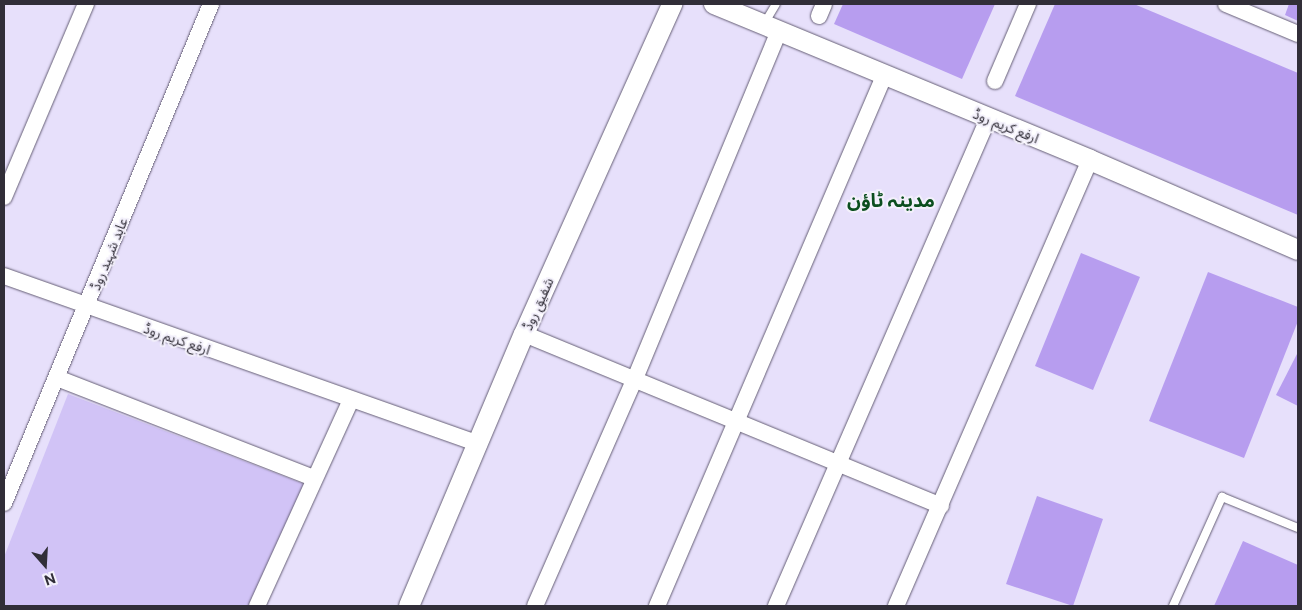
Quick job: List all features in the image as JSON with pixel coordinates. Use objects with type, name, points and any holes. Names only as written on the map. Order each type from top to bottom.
[{"type":"street","points":[[4,196],[86,4]]},
{"type":"street","name":"عابد شہید روڈ","points":[[4,503],[87,308],[211,4]]},
{"type":"street","name":"شفیق روڈ","points":[[409,606],[524,334],[672,4]]},
{"type":"street","name":"ارفع کریم روڈ","points":[[714,4],[1090,160],[1298,250]]},
{"type":"street","points":[[995,81],[1028,4]]},
{"type":"street","points":[[1226,4],[1262,10],[1298,34]]},
{"type":"street","points":[[535,606],[634,381],[771,28]]},
{"type":"street","points":[[657,606],[884,76]]},
{"type":"street","points":[[776,606],[839,465],[988,118]]},
{"type":"street","points":[[896,606],[1090,160]]},
{"type":"street","name":"ارفع کریم روڈ","points":[[4,276],[87,308],[479,444]]},
{"type":"street","points":[[524,334],[735,424],[941,506]]},
{"type":"street","points":[[57,378],[314,478]]},
{"type":"street","points":[[257,606],[351,400]]},
{"type":"lane","points":[[771,28],[776,4]]},
{"type":"lane","points":[[1173,606],[1222,497],[1298,528]]},
{"type":"shaded area","points":[[68,394],[304,484],[249,606],[4,606],[4,557]]},
{"type":"building","points":[[843,4],[995,4],[962,79],[834,24]]},
{"type":"building","points":[[1055,4],[1134,4],[1298,73],[1298,215],[1015,96]]},
{"type":"building","points":[[1289,4],[1298,4],[1298,21],[1285,15]]},
{"type":"building","points":[[1081,253],[1140,277],[1093,390],[1035,366]]},
{"type":"building","points":[[1208,272],[1298,307],[1298,321],[1244,458],[1149,421]]},
{"type":"building","points":[[1298,352],[1298,406],[1276,395]]},
{"type":"building","points":[[1037,496],[1103,519],[1073,606],[1006,584]]},
{"type":"building","points":[[1243,541],[1298,565],[1298,606],[1214,606]]},
{"type":"district","name":"مدینہ ٹاؤن","points":[[891,201]]}]
